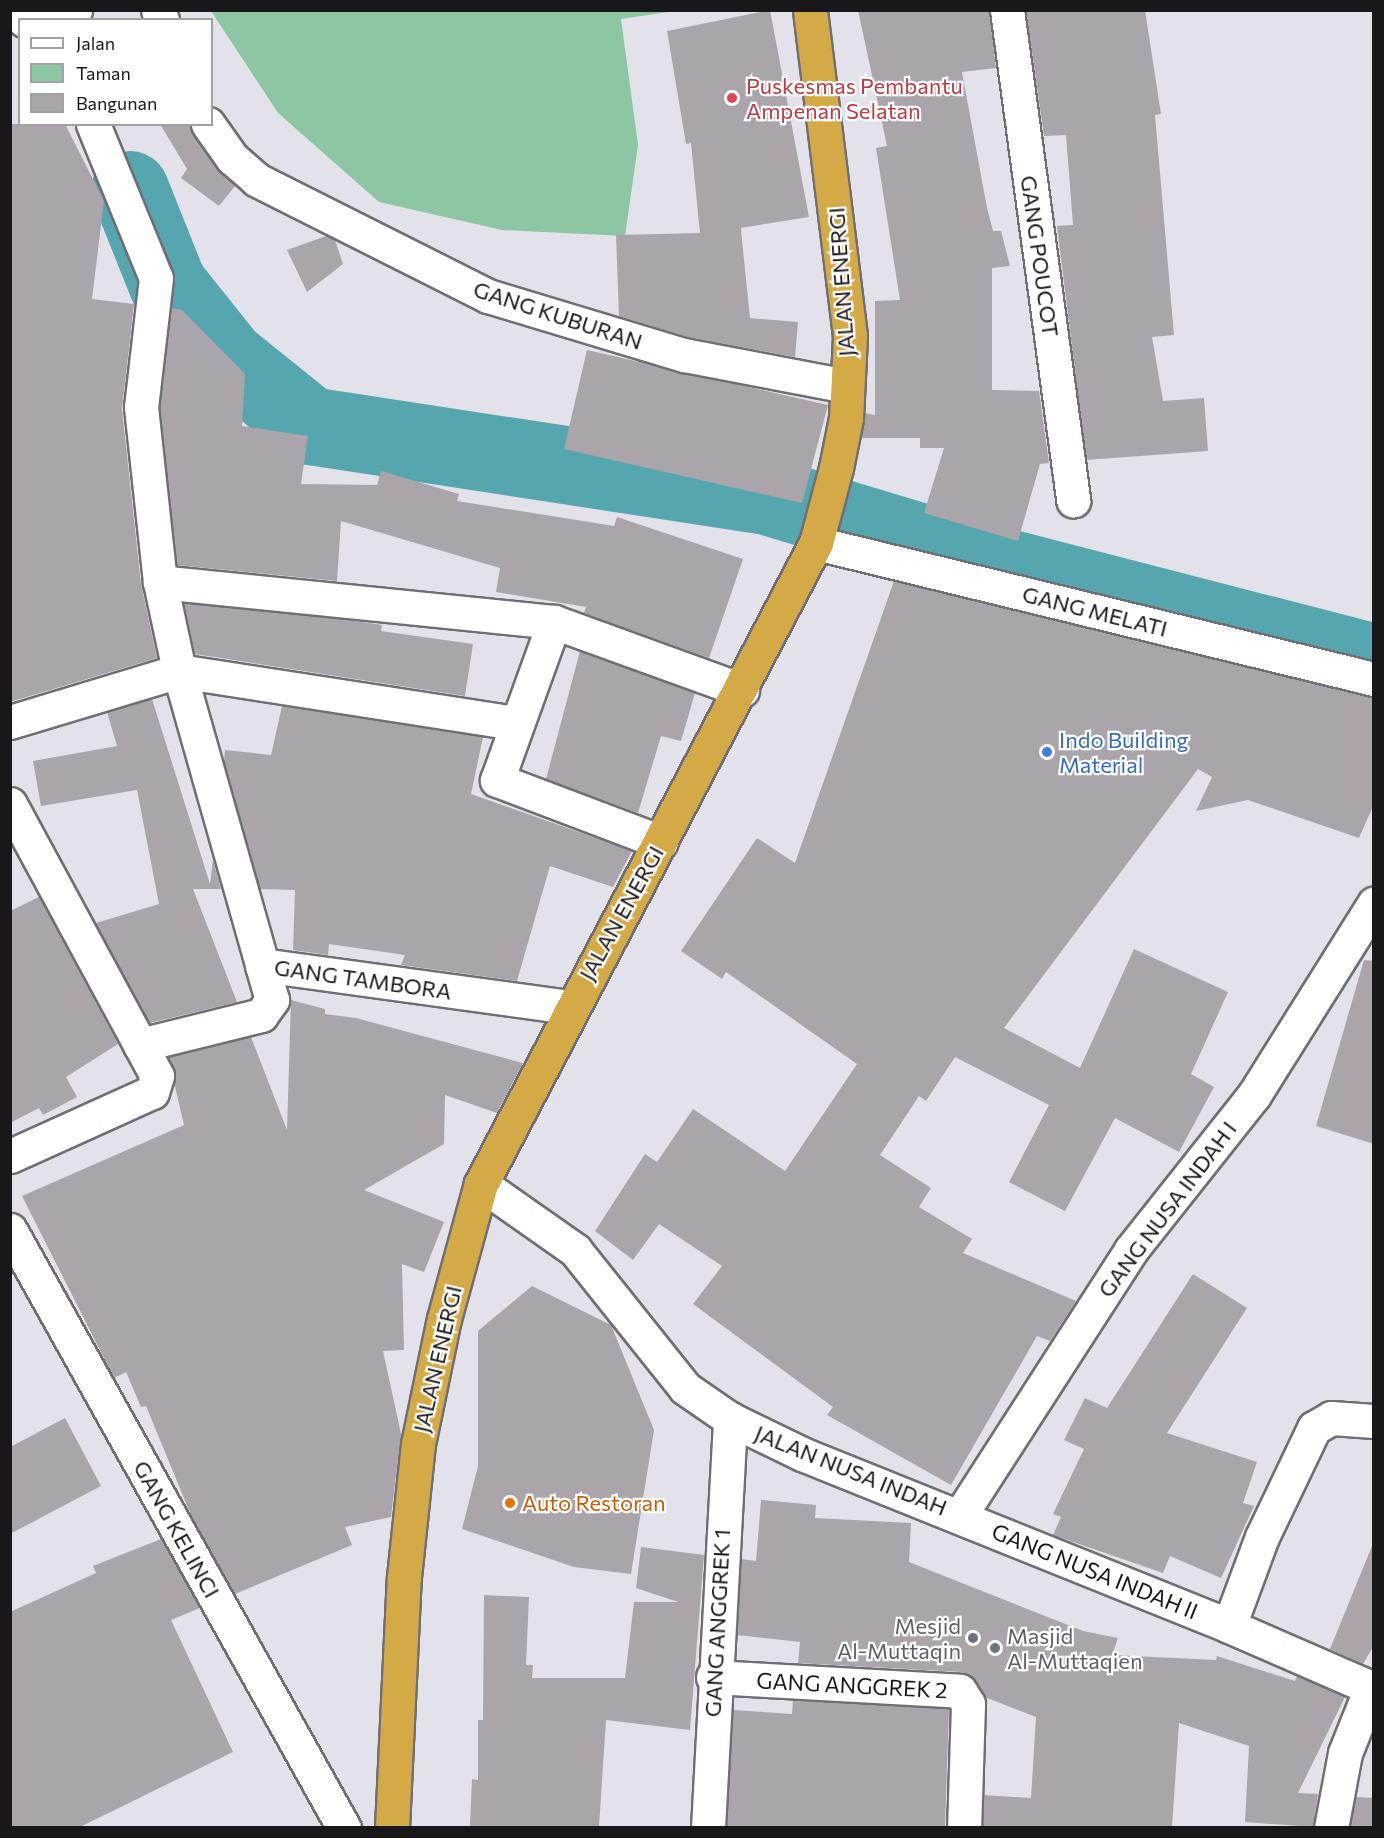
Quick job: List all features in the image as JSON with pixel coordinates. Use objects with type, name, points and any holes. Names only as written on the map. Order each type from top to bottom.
[{"type":"highway","name":"JALAN ENERGI","points":[[392,1827],[404,1577],[418,1444],[444,1318],[481,1184],[570,1007],[742,690],[817,539],[836,468],[846,418],[850,336],[843,261],[810,10]]},
{"type":"street","name":"GANG POUCOT","points":[[1007,10],[1074,501]]},
{"type":"street","points":[[94,126],[156,278],[141,407],[160,582],[178,671],[262,965]]},
{"type":"street","name":"GANG KUBURAN","points":[[209,126],[232,158],[257,180],[488,296],[684,355],[846,386]]},
{"type":"street","name":"GANG MELATI","points":[[817,539],[1374,679]]},
{"type":"street","points":[[160,582],[554,622],[742,690]]},
{"type":"street","points":[[554,622],[515,723],[500,784],[660,842]]},
{"type":"street","points":[[10,722],[178,671],[515,723]]},
{"type":"street","points":[[10,804],[157,1076],[152,1092],[10,1156]]},
{"type":"street","name":"GANG NUSA INDAH I","points":[[961,1514],[1131,1250],[1254,1095],[1374,904]]},
{"type":"street","name":"GANG TAMBORA","points":[[140,1045],[261,1015],[272,1000],[262,965],[570,1007]]},
{"type":"street","name":"JALAN NUSA INDAH","points":[[481,1184],[575,1250],[685,1388],[730,1419],[802,1454],[961,1514]]},
{"type":"street","name":"GANG KELINCI","points":[[10,1230],[344,1827]]},
{"type":"street","points":[[1229,1626],[1262,1537],[1314,1428],[1331,1418],[1374,1421]]},
{"type":"street","name":"GANG ANGGREK 1","points":[[708,1827],[713,1677],[730,1419]]},
{"type":"street","name":"GANG NUSA INDAH II","points":[[961,1514],[1372,1688]]},
{"type":"street","name":"GANG ANGGREK 2","points":[[713,1677],[960,1691],[968,1704],[964,1827]]},
{"type":"street","points":[[1331,1827],[1345,1753],[1372,1688]]},
{"type":"green space","points":[[211,11],[675,11],[621,19],[638,145],[625,236],[502,230],[379,202],[278,113]]},
{"type":"building","points":[[770,10],[809,217],[741,228],[750,318],[798,322],[795,357],[688,337],[619,316],[616,235],[700,233],[691,143],[686,144],[667,31]]},
{"type":"building","points":[[858,10],[989,10],[996,68],[962,72],[987,208],[993,231],[1001,231],[1010,266],[992,268],[992,390],[1039,391],[1049,463],[1040,464],[1018,541],[924,513],[944,448],[920,448],[920,438],[861,438],[865,413],[875,415],[875,301],[900,300],[876,148],[887,146]]},
{"type":"building","points":[[1026,10],[1145,10],[1161,114],[1155,115],[1174,335],[1152,337],[1163,401],[1204,398],[1208,451],[1086,460],[1057,226],[1073,225],[1066,135],[1044,136]]},
{"type":"building","points":[[10,124],[66,126],[104,201],[92,299],[134,304],[122,409],[141,584],[157,658],[10,702]]},
{"type":"building","points":[[161,126],[190,126],[217,169],[235,186],[219,206],[181,178],[187,169]]},
{"type":"building","points":[[326,236],[335,240],[343,264],[307,292],[287,250]]},
{"type":"building","points":[[171,308],[182,310],[245,374],[242,426],[308,436],[301,484],[377,485],[381,471],[459,494],[457,501],[614,526],[617,517],[743,559],[709,658],[584,613],[586,607],[496,592],[500,568],[341,521],[337,581],[177,565],[160,407]]},
{"type":"building","points":[[587,350],[828,405],[802,503],[564,449]]},
{"type":"building","points":[[894,581],[1374,697],[1374,804],[1359,838],[1248,800],[1196,811],[1212,777],[1198,769],[1004,1028],[1080,1068],[1134,949],[1228,992],[1191,1074],[1214,1087],[1179,1152],[1115,1118],[1065,1211],[1009,1182],[1049,1105],[955,1057],[926,1101],[919,1096],[880,1155],[931,1188],[919,1207],[972,1239],[963,1253],[1076,1301],[1050,1341],[1037,1336],[951,1485],[827,1415],[833,1407],[693,1304],[722,1266],[659,1224],[633,1260],[595,1231],[645,1154],[657,1162],[693,1109],[785,1171],[857,1064],[726,972],[722,979],[681,951],[757,838],[795,863]]},
{"type":"building","points":[[184,603],[342,619],[382,625],[381,631],[473,644],[465,696],[195,654]]},
{"type":"building","points":[[580,651],[695,693],[681,741],[661,736],[638,813],[546,779]]},
{"type":"building","points":[[152,699],[210,884],[213,860],[221,889],[193,889],[237,1002],[150,1023],[96,923],[159,904],[137,790],[41,806],[33,761],[117,746],[107,712]]},
{"type":"building","points":[[282,706],[483,737],[471,794],[632,851],[613,887],[550,866],[517,981],[401,965],[405,955],[329,944],[328,955],[293,950],[295,890],[260,889],[224,761],[225,750],[271,755]]},
{"type":"building","points":[[39,897],[118,1044],[66,1077],[77,1097],[43,1115],[39,1108],[10,1123],[10,911]]},
{"type":"building","points":[[1364,960],[1374,961],[1374,1144],[1316,1126]]},
{"type":"building","points":[[291,1000],[325,1009],[325,1014],[356,1018],[523,1063],[497,1113],[445,1095],[444,1144],[364,1190],[444,1222],[424,1272],[402,1264],[404,1350],[383,1351],[401,1434],[391,1517],[345,1527],[352,1545],[235,1594],[193,1520],[146,1406],[141,1407],[126,1372],[114,1378],[22,1196],[184,1125],[168,1057],[251,1037],[287,1130]]},
{"type":"building","points":[[1193,1274],[1247,1308],[1167,1433],[1257,1462],[1243,1503],[1254,1506],[1221,1578],[1170,1556],[1163,1573],[1053,1535],[1061,1517],[1053,1514],[1084,1449],[1064,1440],[1085,1398],[1107,1408]]},
{"type":"building","points":[[532,1286],[611,1325],[654,1430],[631,1574],[574,1567],[462,1529],[478,1466],[478,1331]]},
{"type":"building","points":[[65,1418],[101,1486],[10,1534],[10,1447]]},
{"type":"building","points":[[761,1500],[816,1505],[815,1518],[911,1523],[909,1562],[1083,1631],[1118,1638],[1112,1655],[1216,1660],[1217,1656],[1295,1681],[1297,1676],[1345,1697],[1298,1793],[1318,1794],[1313,1827],[1245,1822],[1249,1746],[1179,1723],[1172,1827],[983,1827],[984,1795],[1031,1798],[1036,1717],[985,1697],[976,1681],[962,1672],[798,1663],[800,1642],[737,1635],[741,1559],[756,1561]]},
{"type":"building","points":[[161,1539],[200,1608],[171,1620],[233,1752],[80,1827],[10,1827],[10,1612],[96,1573],[93,1566]]},
{"type":"building","points":[[1372,1546],[1374,1645],[1363,1664],[1330,1649]]},
{"type":"building","points":[[641,1547],[704,1555],[690,1730],[606,1720],[599,1827],[470,1827],[472,1779],[478,1780],[478,1720],[483,1720],[484,1595],[529,1597],[526,1665],[533,1665],[532,1678],[625,1678],[634,1602],[678,1602],[636,1588]]},
{"type":"building","points":[[793,1700],[949,1709],[945,1827],[727,1827],[733,1710],[792,1714]]},
{"type":"building","points":[[1356,1797],[1374,1798],[1374,1827],[1350,1827]]},
{"type":"waterway","points":[[130,190],[168,285],[227,359],[310,426],[767,496],[992,564],[1374,663]]},
{"type":"place","name":"Puskesmas Pembantu Ampenan Selatan","points":[[732,98]]},
{"type":"place","name":"Indo Building Material","points":[[1047,752]]},
{"type":"place","name":"Auto Restoran","points":[[510,1503]]},
{"type":"place","name":"Mesjid Al-Muttaqin","points":[[973,1638]]},
{"type":"place","name":"Masjid Al-Muttaqien","points":[[995,1648]]}]
